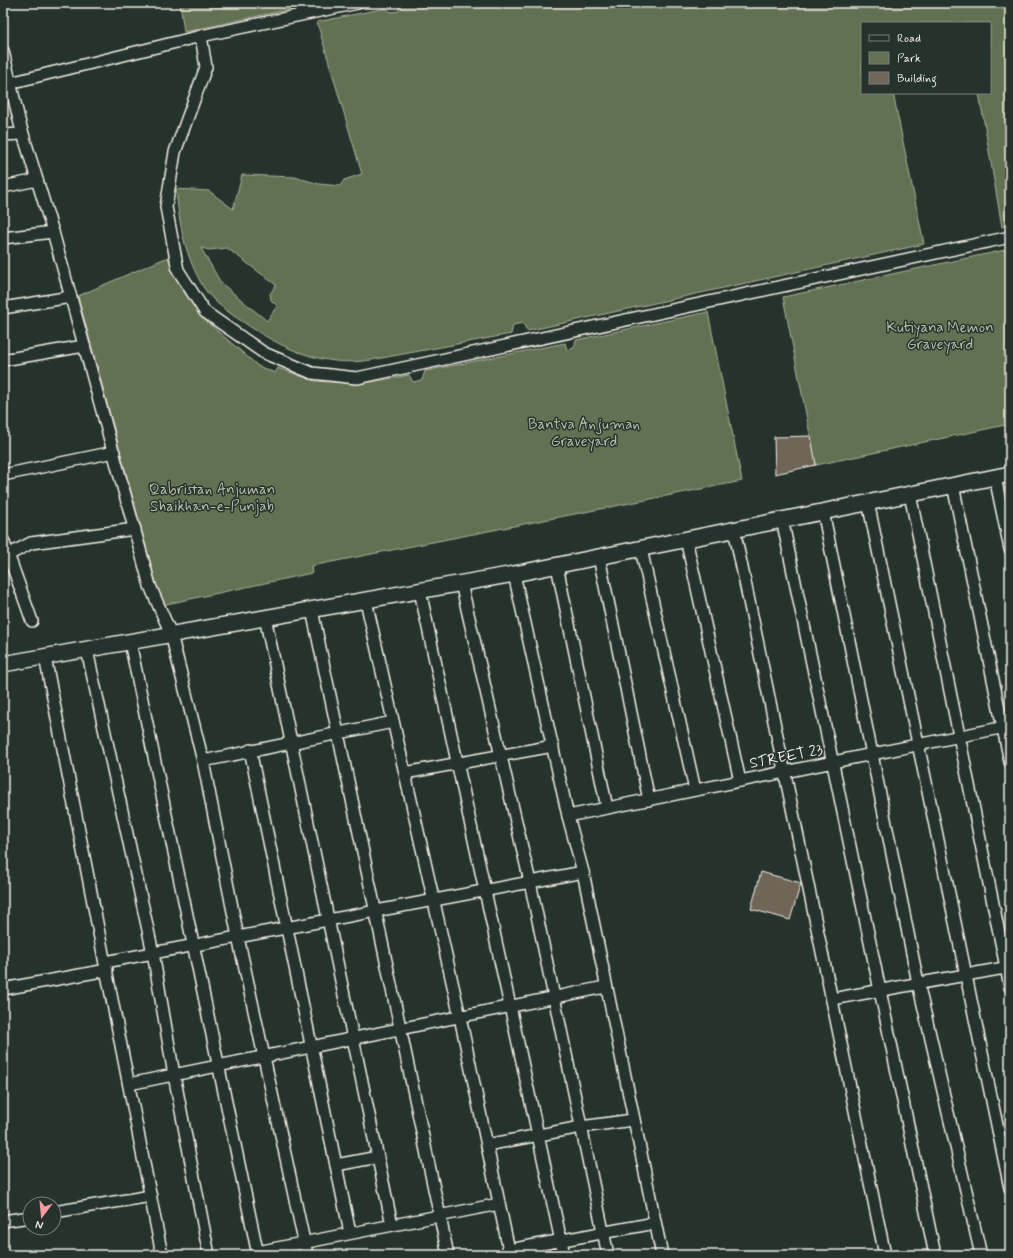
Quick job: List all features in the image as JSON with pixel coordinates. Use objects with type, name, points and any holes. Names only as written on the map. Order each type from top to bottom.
[{"type":"street","points":[[10,83],[201,36],[358,3]]},
{"type":"street","points":[[201,36],[206,67],[174,152],[166,208],[178,270],[205,312],[264,353],[312,373],[357,378],[1010,237]]},
{"type":"street","points":[[3,51],[22,134],[53,232],[150,586],[171,634],[203,761],[238,937],[307,1255]]},
{"type":"street","points":[[3,135],[22,134]]},
{"type":"street","points":[[3,187],[37,180]]},
{"type":"street","points":[[3,238],[53,232]]},
{"type":"street","points":[[3,308],[71,297]]},
{"type":"street","points":[[3,360],[84,346]]},
{"type":"street","points":[[3,475],[114,452]]},
{"type":"street","points":[[3,664],[558,566],[824,510],[1010,474]]},
{"type":"street","points":[[995,477],[1010,548]]},
{"type":"street","points":[[953,485],[1006,727],[1010,762]]},
{"type":"street","points":[[910,494],[1008,967],[1010,987]]},
{"type":"street","points":[[868,502],[1010,1188]]},
{"type":"street","points":[[824,510],[918,984],[981,1255]]},
{"type":"street","points":[[782,519],[935,1255]]},
{"type":"street","points":[[8,555],[31,543],[135,529]]},
{"type":"street","points":[[734,529],[886,1255]]},
{"type":"street","points":[[686,539],[740,781]]},
{"type":"street","points":[[3,540],[32,621]]},
{"type":"street","points":[[641,548],[696,790]]},
{"type":"street","points":[[599,557],[649,800]]},
{"type":"street","points":[[558,566],[606,808]]},
{"type":"street","points":[[514,574],[568,816],[583,872],[605,987],[662,1255]]},
{"type":"street","points":[[461,584],[502,755],[530,882],[608,1255]]},
{"type":"street","points":[[420,591],[564,1255]]},
{"type":"street","points":[[366,601],[460,1017],[509,1253],[561,1240],[655,1223]]},
{"type":"street","points":[[312,610],[448,1255]]},
{"type":"street","points":[[265,617],[392,1225]]},
{"type":"street","points":[[130,642],[195,945],[257,1254],[304,1242],[499,1204]]},
{"type":"street","points":[[87,650],[153,953],[174,1075],[210,1255]]},
{"type":"street","points":[[45,657],[162,1255]]},
{"type":"street","points":[[203,761],[250,750],[338,734],[393,722]]},
{"type":"street","name":"STREET 23","points":[[568,816],[1006,727]]},
{"type":"street","points":[[405,773],[553,746]]},
{"type":"street","points":[[250,750],[350,1233]]},
{"type":"street","points":[[3,989],[106,966],[153,953],[583,872]]},
{"type":"street","points":[[832,999],[1008,967]]},
{"type":"street","points":[[129,1084],[219,1064],[352,1039],[605,987]]},
{"type":"street","points":[[487,1145],[581,1127],[633,1120]]},
{"type":"street","points":[[336,1165],[378,1157]]},
{"type":"street","points":[[62,1211],[151,1196]]},
{"type":"street","points":[[3,1221],[22,1217]]},
{"type":"green space","points":[[180,3],[318,3],[184,32]]},
{"type":"green space","points":[[409,3],[1010,3],[1010,225],[1002,227],[979,94],[991,94],[991,22],[861,22],[861,94],[893,94],[924,244],[527,331],[523,323],[513,325],[511,334],[371,360],[353,362],[336,361],[303,354],[272,340],[227,311],[217,303],[204,288],[192,264],[184,240],[176,189],[209,191],[233,209],[242,175],[295,177],[319,184],[340,186],[344,180],[362,174],[317,22],[386,8],[391,12],[399,11],[399,5]],"holes":[[[201,248],[209,250],[227,248],[276,285],[270,294],[271,300],[277,306],[267,321],[221,283]]]},
{"type":"green space","name":"Kutiyana Memon Graveyard","points":[[1010,249],[1010,424],[816,465],[783,297]]},
{"type":"green space","points":[[168,257],[184,292],[205,320],[258,366],[275,373],[278,368],[315,381],[361,384],[409,375],[413,382],[422,380],[425,371],[565,343],[567,350],[574,348],[576,340],[708,312],[742,481],[311,566],[312,573],[162,605],[78,296]]},
{"type":"building","points":[[811,436],[816,465],[775,474],[774,437]]},
{"type":"building","points":[[761,872],[801,883],[790,920],[751,909]]},
{"type":"park label","name":"Bantva Anjuman Graveyard","points":[[584,432]]},
{"type":"park label","name":"Qabristan Anjuman Shaikhan-e-Punjab","points":[[212,498]]}]
